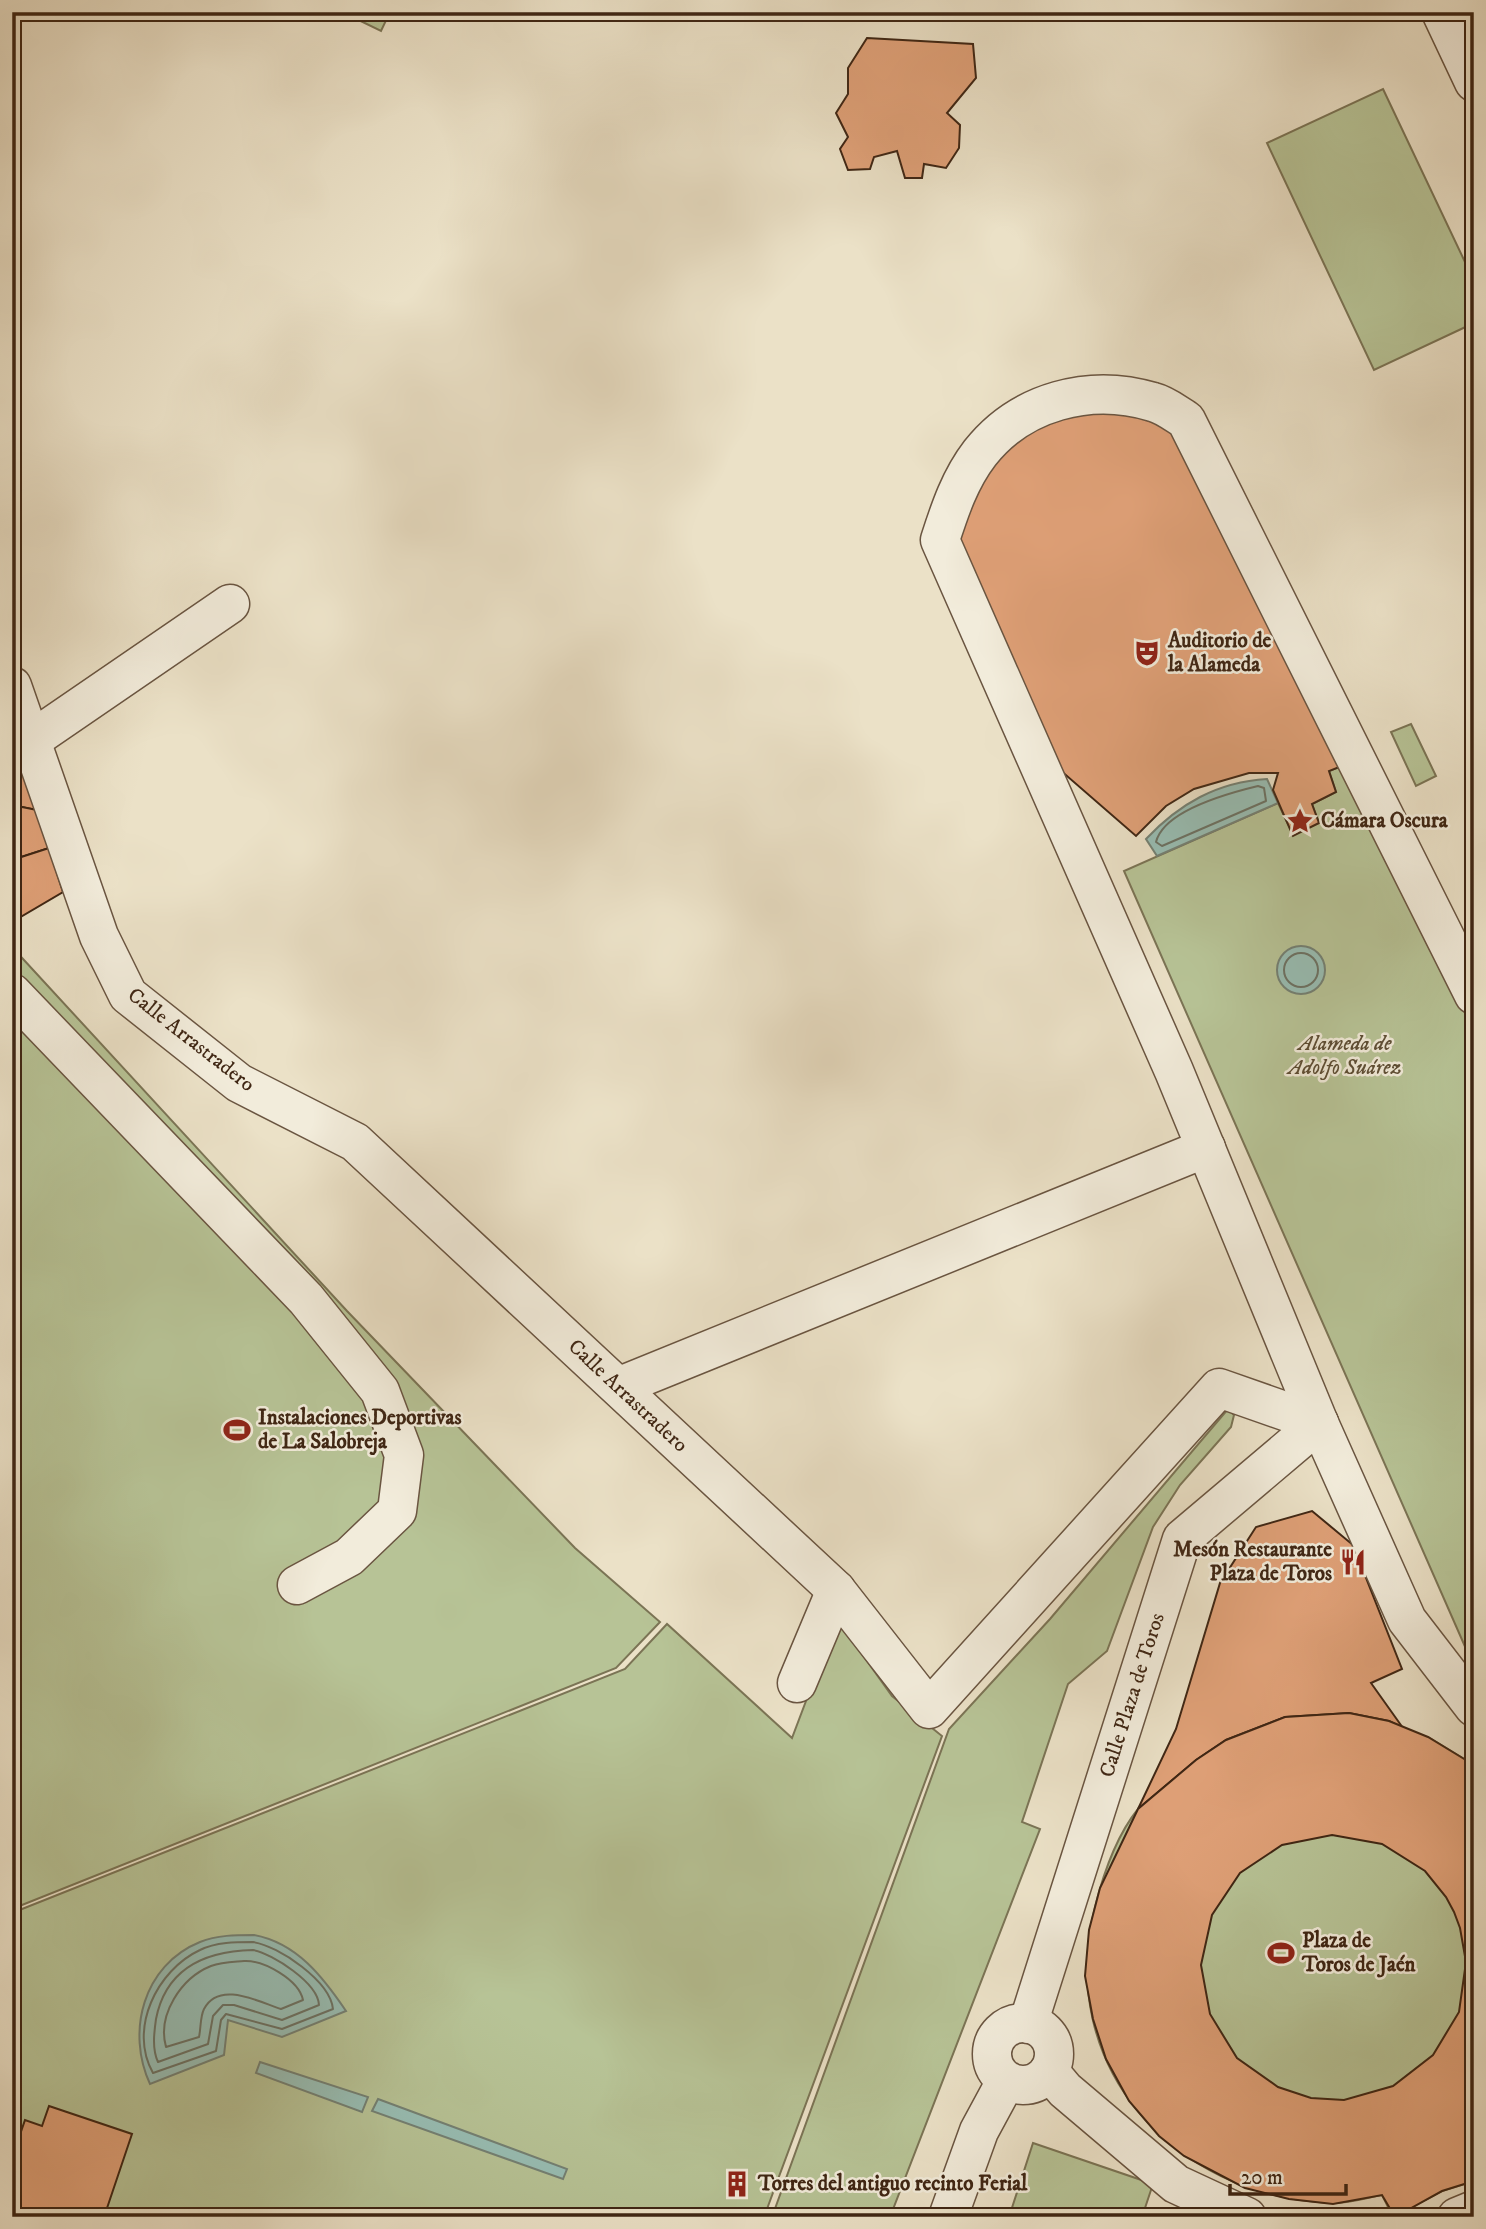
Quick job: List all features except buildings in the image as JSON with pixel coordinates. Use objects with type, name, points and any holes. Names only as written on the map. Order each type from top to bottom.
[{"type":"street","points":[[1441,12],[1474,82]]},
{"type":"street","points":[[1474,995],[1425,895],[1380,812],[1186,419],[1156,402],[1126,396],[1083,395],[1043,405],[1007,424],[980,453],[957,491],[940,540],[1206,1148],[1319,1423],[1407,1620],[1474,1707]]},
{"type":"street","points":[[33,739],[229,604]]},
{"type":"street","name":"Calle Arrastradero","points":[[12,685],[33,739],[99,936],[128,995],[239,1083],[355,1142],[836,1590],[929,1709],[1219,1388],[1319,1423]]},
{"type":"street","points":[[12,993],[306,1299],[380,1391],[404,1455],[397,1511],[349,1557],[297,1585]]},
{"type":"street","points":[[620,1386],[1206,1148]]},
{"type":"street","name":"Calle Plaza de Toros","points":[[1028,2024],[1182,1539],[1319,1423]]},
{"type":"street","points":[[797,1683],[836,1590]]},
{"type":"street","points":[[1028,2024],[1038,2027],[1051,2042],[1053,2062],[1049,2071],[1032,2084],[1006,2081],[994,2066],[992,2048],[996,2038],[1010,2026],[1028,2024]]},
{"type":"street","points":[[1049,2071],[1065,2090],[1176,2184],[1247,2217]]},
{"type":"street","points":[[948,2217],[979,2131],[1006,2081]]},
{"type":"street","points":[[1457,2217],[1474,2210]]},
{"type":"green space","points":[[342,12],[390,12],[381,31]]},
{"type":"green space","points":[[1383,89],[1474,281],[1474,323],[1374,370],[1267,143]]},
{"type":"green space","points":[[1411,724],[1436,776],[1416,786],[1391,732]]},
{"type":"green space","name":"Alameda de Adolfo Suárez","points":[[1347,764],[1474,1031],[1474,1667],[1124,871],[1278,803],[1293,835],[1319,823],[1312,804],[1336,792],[1329,771]]},
{"type":"green space","name":"Instalaciones Deportivas de La Salobreja","points":[[12,947],[347,1311],[575,1548],[660,1622],[616,1668],[12,1909]]},
{"type":"green space","points":[[1228,1409],[1234,1415],[1231,1427],[1180,1485],[1153,1527],[1107,1651],[1068,1684],[1022,1822],[1040,1829],[890,2217],[772,2217],[949,1729],[1050,1619]]},
{"type":"green space","points":[[837,1619],[892,1696],[942,1736],[764,2217],[12,2217],[12,1913],[625,1669],[667,1624],[792,1738]]},
{"type":"green space","name":"Plaza de Toros de Jaén","points":[[1428,1737],[1474,1765],[1474,2181],[1442,2191],[1393,2217],[1382,2195],[1330,2203],[1273,2195],[1221,2176],[1176,2148],[1138,2112],[1110,2068],[1093,2019],[1087,1965],[1095,1907],[1117,1843],[1138,1809],[1165,1784]]},
{"type":"green space","points":[[1033,2143],[1153,2184],[1142,2217],[1009,2217]]},
{"type":"water","points":[[1267,779],[1278,803],[1157,856],[1146,839],[1172,815],[1200,797],[1232,785]]},
{"type":"water","points":[[1301,946],[1318,953],[1325,970],[1318,987],[1301,994],[1284,987],[1277,970],[1284,953]]},
{"type":"water","points":[[233,1935],[254,1935],[283,1945],[308,1963],[346,2011],[282,2037],[228,2020],[224,2055],[150,2084],[143,2064],[140,2022],[153,1983],[165,1967],[181,1953],[200,1942]]},
{"type":"water","points":[[260,2062],[368,2097],[362,2112],[256,2073]]},
{"type":"water","points":[[378,2099],[567,2169],[563,2179],[372,2111]]},
{"type":"place","name":"Auditorio de la Alameda","points":[[1147,653]]},
{"type":"place","name":"Cámara Oscura","points":[[1300,821]]},
{"type":"place","name":"Instalaciones Deportivas de La Salobreja","points":[[237,1430]]},
{"type":"place","name":"Mesón Restaurante Plaza de Toros","points":[[1353,1562]]},
{"type":"place","name":"Plaza de Toros de Jaén","points":[[1281,1953]]},
{"type":"place","name":"Torres del antiguo recinto Ferial","points":[[737,2184]]}]
